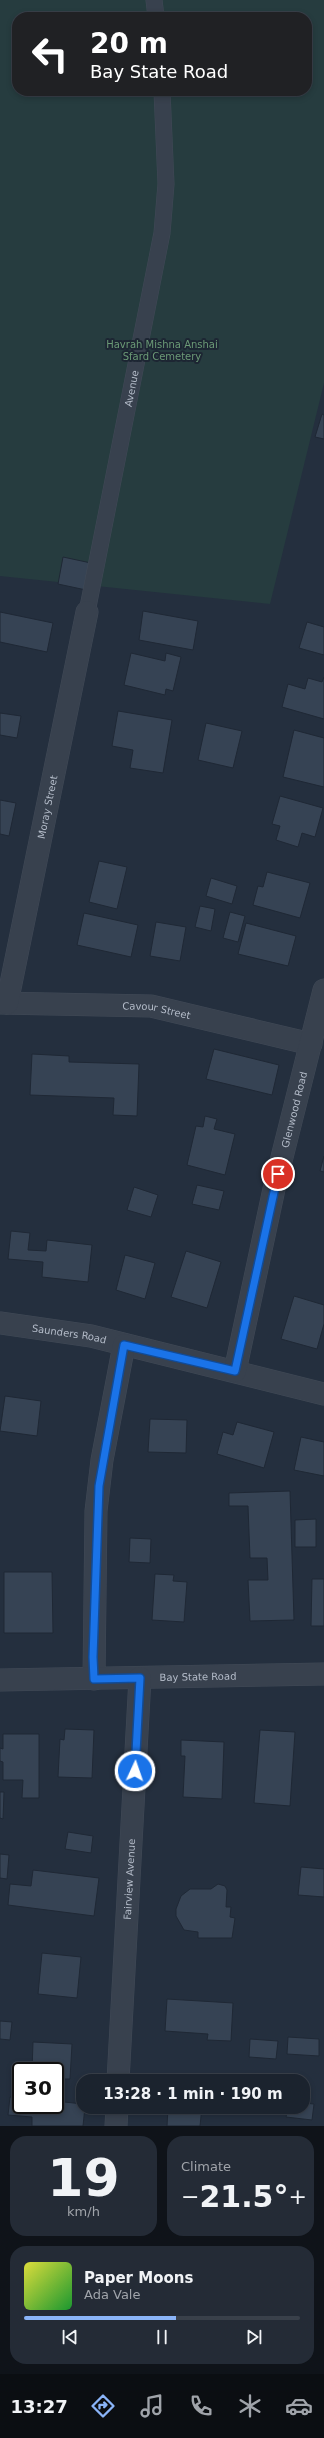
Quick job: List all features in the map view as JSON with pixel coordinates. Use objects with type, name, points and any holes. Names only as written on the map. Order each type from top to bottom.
[{"type":"street","name":"Moray Street","points":[[4,1003],[87,612]]},
{"type":"street","name":"Glenwood Road","points":[[235,1371],[274,1189],[324,990]]},
{"type":"street","name":"Cavour Street","points":[[4,1003],[151,1006],[311,1044]]},
{"type":"street","name":"Saunders Road","points":[[0,1323],[91,1336],[324,1394]]},
{"type":"street","points":[[94,1679],[96,1511],[102,1460],[124,1345]]},
{"type":"street","name":"Bay State Road","points":[[0,1680],[324,1674]]},
{"type":"street","name":"Fairview Avenue","points":[[118,2074],[140,1678]]},
{"type":"street","points":[[116,2126],[117,2114]]},
{"type":"lane","points":[[154,0],[155,12]]},
{"type":"lane","name":"Avenue","points":[[87,612],[162,233],[166,184],[162,96]]},
{"type":"green space","name":"Havrah Mishna Anshai Sfard Cemetery","points":[[0,0],[324,0],[324,383],[270,604],[0,576]]},
{"type":"building","points":[[322,414],[324,415],[324,439],[315,437]]},
{"type":"building","points":[[63,557],[91,563],[86,590],[58,584]]},
{"type":"building","points":[[143,611],[198,621],[193,650],[139,640]]},
{"type":"building","points":[[0,612],[53,623],[47,652],[0,642]]},
{"type":"building","points":[[307,622],[324,627],[324,655],[299,648]]},
{"type":"building","points":[[131,653],[165,661],[166,653],[181,657],[173,691],[166,689],[165,695],[124,685]]},
{"type":"building","points":[[324,677],[324,719],[282,707],[288,684],[305,689],[308,678],[322,682]]},
{"type":"building","points":[[118,711],[172,720],[163,773],[130,768],[133,750],[112,746]]},
{"type":"building","points":[[0,713],[21,716],[17,738],[0,735]]},
{"type":"building","points":[[206,723],[242,731],[233,768],[198,760]]},
{"type":"building","points":[[294,730],[324,738],[324,787],[283,777]]},
{"type":"building","points":[[280,796],[323,808],[315,837],[302,833],[298,847],[276,840],[280,826],[272,824]]},
{"type":"building","points":[[0,800],[16,803],[9,836],[0,834]]},
{"type":"building","points":[[99,861],[127,867],[117,909],[89,902]]},
{"type":"building","points":[[267,872],[310,883],[300,918],[253,905],[258,886],[263,887]]},
{"type":"building","points":[[211,878],[237,886],[232,904],[206,896]]},
{"type":"building","points":[[200,906],[215,909],[211,931],[195,927]]},
{"type":"building","points":[[230,912],[245,916],[238,942],[223,938]]},
{"type":"building","points":[[84,913],[138,925],[131,957],[77,945]]},
{"type":"building","points":[[156,922],[186,927],[180,961],[150,956]]},
{"type":"building","points":[[246,923],[296,936],[288,966],[238,954]]},
{"type":"building","points":[[214,1049],[279,1065],[272,1095],[206,1079]]},
{"type":"building","points":[[32,1054],[69,1056],[69,1062],[139,1064],[137,1116],[113,1115],[114,1098],[30,1095]]},
{"type":"building","points":[[205,1116],[217,1119],[214,1129],[235,1134],[225,1175],[187,1165],[196,1126],[203,1127]]},
{"type":"building","points":[[324,1156],[324,1172],[320,1171]]},
{"type":"building","points":[[197,1185],[224,1191],[219,1210],[192,1204]]},
{"type":"building","points":[[134,1187],[158,1195],[151,1217],[127,1210]]},
{"type":"building","points":[[11,1231],[30,1233],[28,1250],[46,1251],[47,1240],[92,1245],[88,1282],[42,1277],[43,1262],[8,1259]]},
{"type":"building","points":[[186,1251],[221,1262],[207,1308],[171,1297]]},
{"type":"building","points":[[125,1255],[155,1263],[145,1299],[116,1290]]},
{"type":"building","points":[[294,1296],[324,1305],[324,1324],[317,1349],[281,1339]]},
{"type":"building","points":[[5,1396],[41,1401],[37,1436],[0,1431]]},
{"type":"building","points":[[150,1419],[187,1420],[186,1453],[148,1452]]},
{"type":"building","points":[[237,1422],[274,1432],[264,1468],[217,1454],[223,1432],[233,1435]]},
{"type":"building","points":[[301,1437],[324,1442],[324,1476],[294,1470]]},
{"type":"building","points":[[290,1491],[294,1620],[250,1621],[248,1580],[268,1580],[267,1558],[250,1558],[248,1506],[229,1506],[229,1493]]},
{"type":"building","points":[[316,1519],[316,1547],[295,1547],[295,1520]]},
{"type":"building","points":[[130,1538],[151,1539],[150,1563],[129,1562]]},
{"type":"building","points":[[4,1572],[52,1572],[53,1633],[4,1633]]},
{"type":"building","points":[[155,1574],[174,1575],[173,1581],[187,1582],[184,1622],[152,1620]]},
{"type":"building","points":[[312,1579],[324,1579],[324,1626],[311,1626]]},
{"type":"building","points":[[65,1729],[94,1730],[92,1778],[58,1777],[60,1739],[64,1740]]},
{"type":"building","points":[[260,1730],[295,1732],[290,1806],[254,1803]]},
{"type":"building","points":[[3,1734],[39,1734],[39,1798],[22,1798],[23,1780],[3,1780],[3,1762],[0,1761],[0,1748],[3,1749]]},
{"type":"building","points":[[181,1740],[224,1742],[222,1799],[183,1797],[185,1756],[181,1756]]},
{"type":"building","points":[[0,1792],[4,1792],[3,1819],[0,1818]]},
{"type":"building","points":[[68,1832],[93,1836],[91,1853],[65,1849]]},
{"type":"building","points":[[0,1854],[9,1855],[7,1879],[0,1878]]},
{"type":"building","points":[[301,1867],[324,1869],[324,1897],[298,1895]]},
{"type":"building","points":[[33,1870],[99,1878],[94,1916],[8,1905],[10,1884],[31,1886]]},
{"type":"building","points":[[218,1884],[225,1886],[227,1890],[226,1907],[231,1907],[230,1917],[235,1918],[232,1938],[198,1938],[198,1932],[184,1930],[176,1916],[176,1909],[181,1896],[190,1889],[211,1889]]},
{"type":"building","points":[[42,1953],[81,1957],[77,1998],[38,1994]]},
{"type":"building","points":[[167,1999],[233,2003],[231,2041],[207,2040],[208,2034],[165,2031]]},
{"type":"building","points":[[0,2021],[12,2022],[10,2040],[0,2039]]},
{"type":"building","points":[[288,2037],[319,2039],[319,2056],[287,2054]]},
{"type":"building","points":[[250,2039],[278,2041],[276,2059],[249,2057]]},
{"type":"building","points":[[33,2042],[72,2044],[70,2079],[64,2079],[64,2062],[32,2062]]},
{"type":"building","points":[[10,2097],[12,2097],[12,2114],[64,2114],[64,2102],[76,2103],[76,2114],[84,2114],[83,2126],[32,2126],[32,2117],[8,2115]]},
{"type":"building","points":[[310,2104],[314,2104],[312,2120],[286,2117],[287,2114],[310,2114]]},
{"type":"building","points":[[168,2114],[201,2114],[200,2126],[167,2126]]},
{"type":"route","points":[[135,1771],[140,1678],[94,1679],[93,1657],[96,1511],[102,1460],[124,1345],[235,1371],[278,1174]]}]
